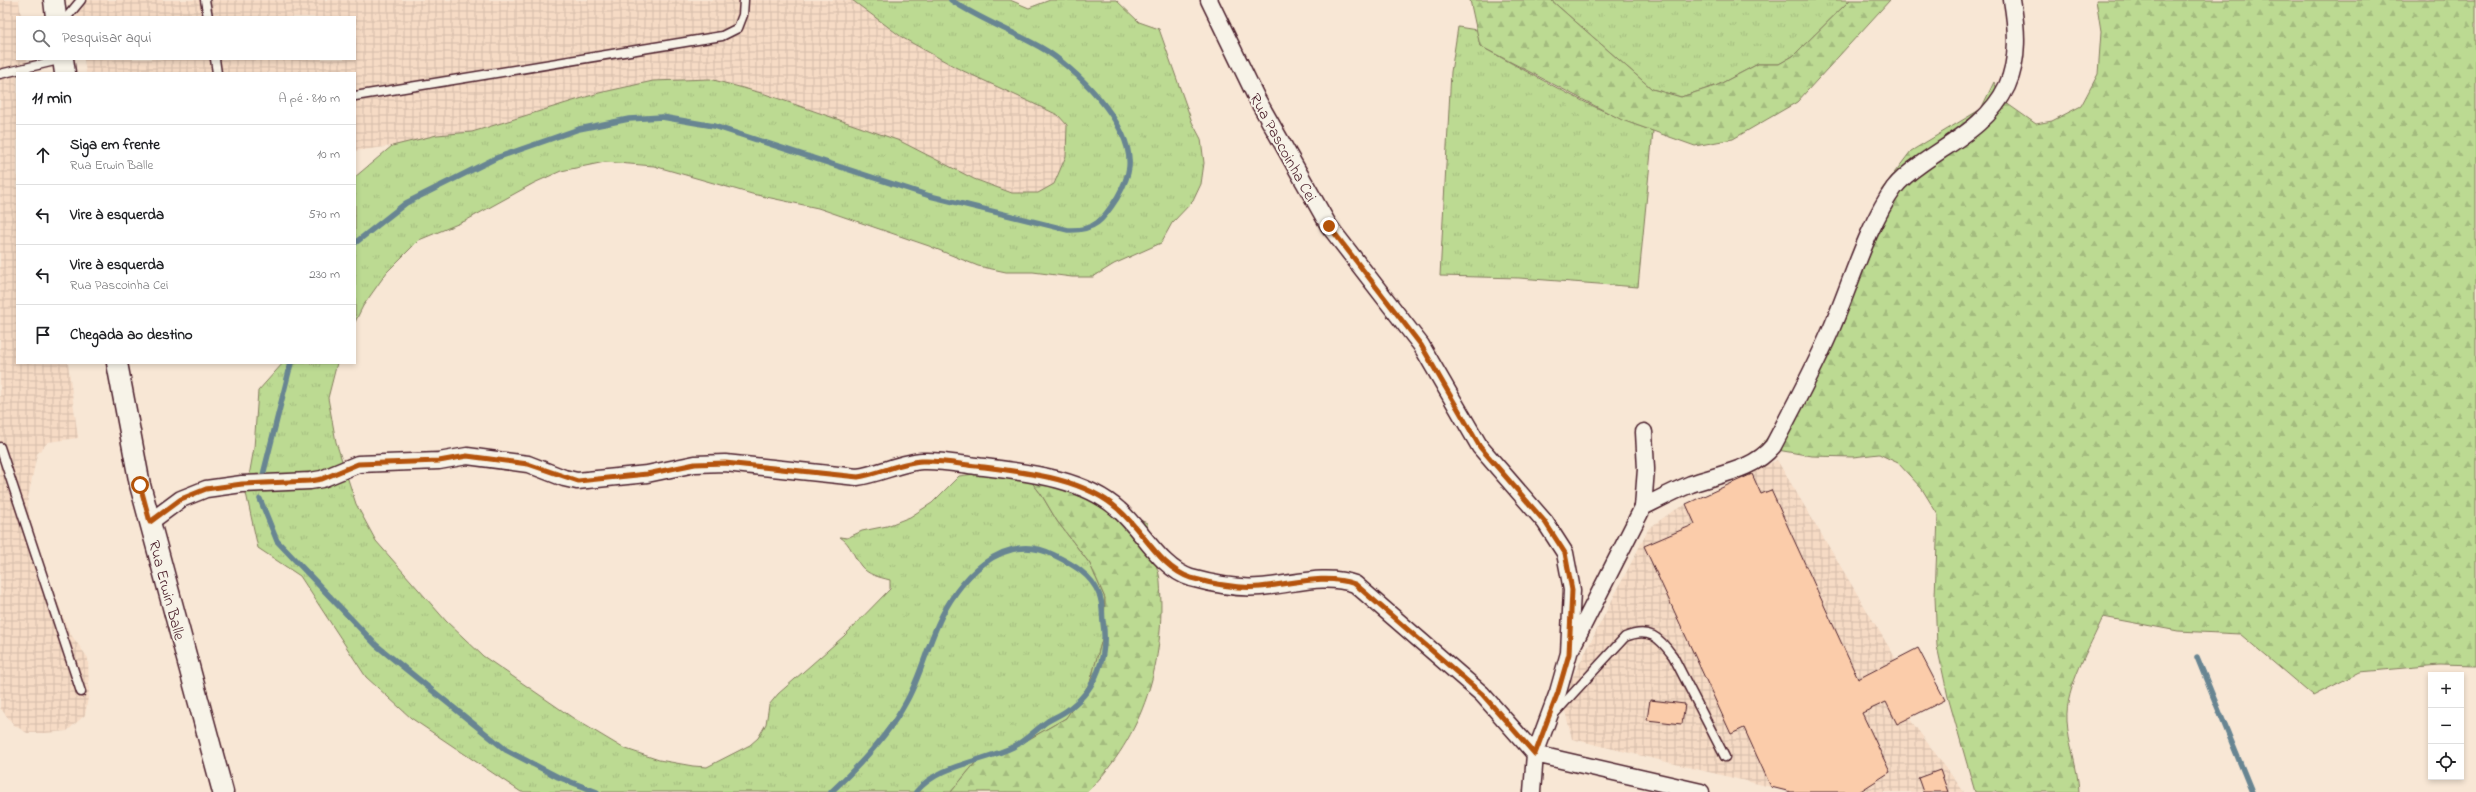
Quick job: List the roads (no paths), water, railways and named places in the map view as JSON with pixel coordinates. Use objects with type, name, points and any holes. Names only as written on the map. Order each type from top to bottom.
[{"type":"street","points":[[54,0],[56,16]]},
{"type":"street","name":"Rua Pascoinha Cei","points":[[1209,0],[1257,99],[1329,226],[1421,345],[1480,447],[1545,522],[1565,553],[1572,590],[1569,654],[1548,721],[1535,754],[1532,792]]},
{"type":"street","points":[[1643,506],[1689,485],[1751,464],[1765,456],[1773,446],[1830,334],[1877,220],[1894,187],[1910,172],[1980,123],[1993,108],[2007,86],[2014,64],[2017,40],[2012,0]]},
{"type":"street","points":[[63,60],[65,72]]},
{"type":"street","name":"Rua Erwin Balle","points":[[117,364],[140,485],[223,792]]},
{"type":"street","points":[[1569,654],[1643,506],[1646,469],[1644,432]]},
{"type":"street","points":[[150,522],[181,499],[218,486],[310,481],[322,479],[358,464],[439,461],[467,456],[528,464],[578,481],[647,474],[695,464],[725,463],[858,477],[873,475],[920,461],[1016,471],[1057,479],[1106,501],[1128,519],[1164,561],[1178,572],[1189,577],[1228,586],[1259,587],[1323,578],[1341,579],[1355,584],[1482,694],[1535,754],[1701,792]]},
{"type":"lane","points":[[67,16],[81,0]]},
{"type":"lane","points":[[205,0],[208,16]]},
{"type":"lane","points":[[356,96],[722,36],[738,28],[743,15],[744,0]]},
{"type":"lane","points":[[0,74],[59,60]]},
{"type":"lane","points":[[215,60],[217,72]]},
{"type":"lane","points":[[0,447],[81,692]]},
{"type":"lane","points":[[1548,721],[1625,637],[1637,632],[1652,635],[1662,642],[1672,656],[1725,757]]},
{"type":"waterway","points":[[356,242],[406,203],[496,158],[579,129],[629,119],[662,117],[714,126],[930,196],[1068,230],[1085,229],[1097,223],[1117,198],[1123,187],[1129,167],[1128,150],[1122,133],[1112,115],[1084,82],[1054,56],[1040,47],[972,13],[951,0]]},
{"type":"waterway","points":[[263,475],[291,364]]},
{"type":"waterway","points":[[260,499],[277,541],[376,645],[506,750],[558,777],[597,792]]},
{"type":"waterway","points":[[831,792],[872,751],[898,716],[915,684],[938,624],[946,608],[969,576],[999,554],[1017,549],[1035,549],[1054,555],[1080,570],[1096,587],[1100,597],[1102,604],[1104,634],[1102,658],[1094,681],[1087,691],[1079,700],[1062,714],[1039,727],[1027,738],[1013,747],[949,769],[937,775],[916,792]]},
{"type":"waterway","points":[[2197,657],[2252,792]]}]
